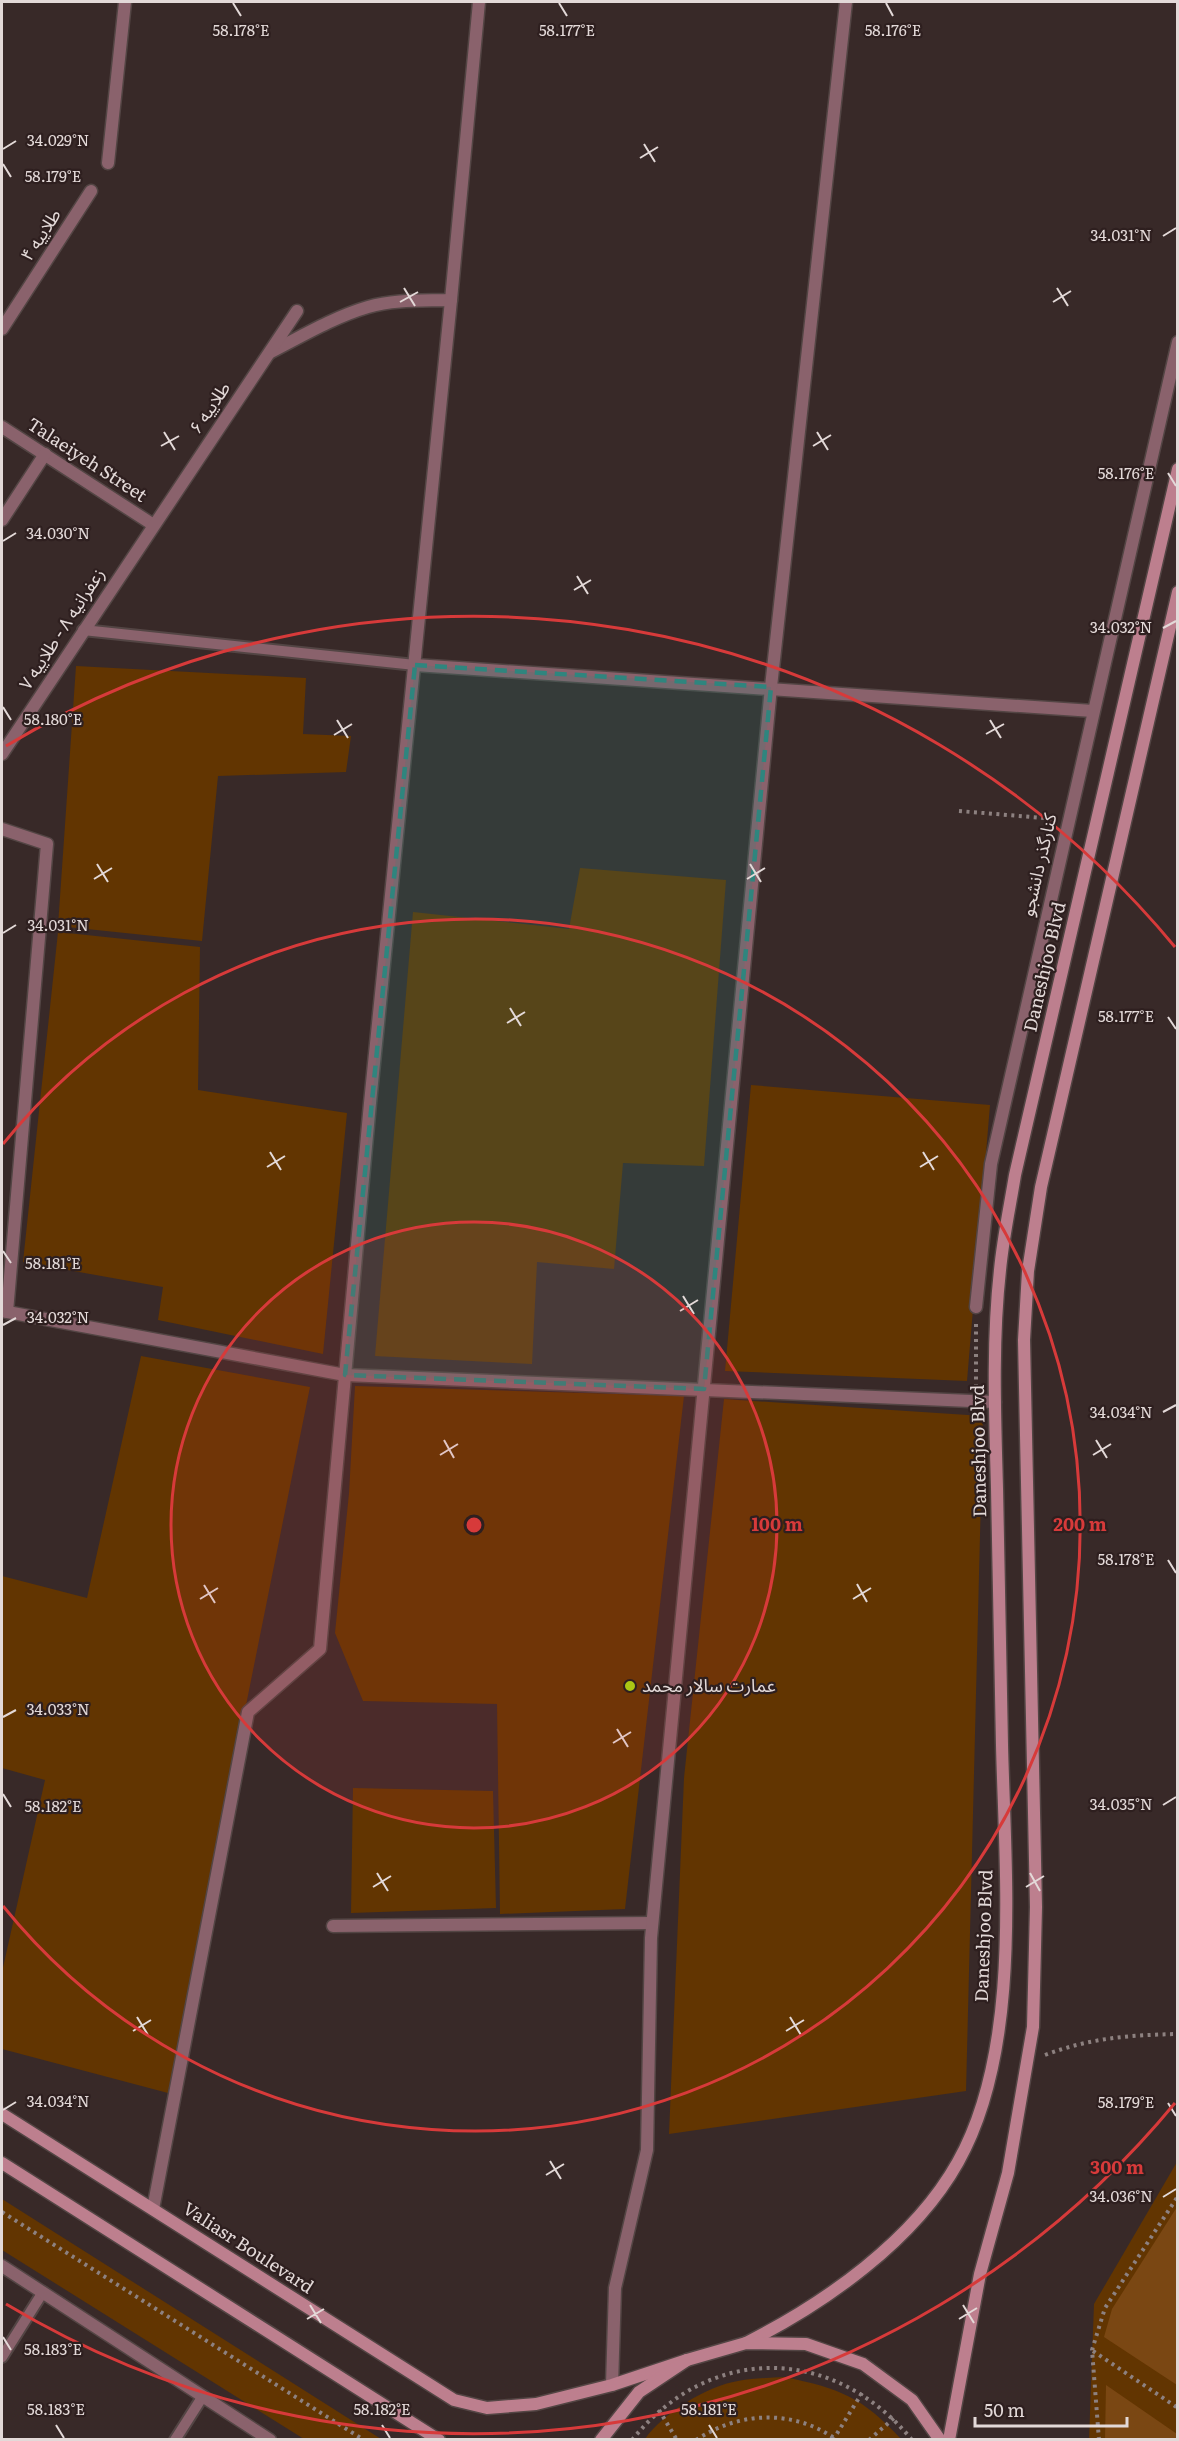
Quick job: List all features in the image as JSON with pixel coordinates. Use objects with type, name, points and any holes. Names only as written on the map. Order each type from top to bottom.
[{"type":"main road","name":"Daneshjoo Blvd","points":[[746,2343],[788,2322],[866,2266],[929,2205],[959,2161],[989,2086],[998,2021],[1006,1908],[995,1401],[1000,1268],[1015,1175],[1178,469]]},
{"type":"main road","points":[[949,2439],[980,2274],[1008,2173],[1033,2027],[1036,1908],[1024,1428],[1024,1340],[1028,1270],[1041,1187],[1178,592]]},
{"type":"main road","name":"Valiasr Boulevard","points":[[2,2114],[454,2400],[487,2408],[536,2404],[612,2385],[746,2343]]},
{"type":"main road","points":[[2,2163],[439,2439]]},
{"type":"main road","points":[[746,2343],[806,2344],[863,2364],[912,2400],[940,2439]]},
{"type":"main road","points":[[601,2439],[639,2392],[687,2360]]},
{"type":"street","points":[[108,163],[125,2]]},
{"type":"street","points":[[153,2209],[248,1712],[320,1649],[370,1103],[479,2]]},
{"type":"street","points":[[612,2385],[615,2288],[647,2150],[652,1923],[771,687],[846,2]]},
{"type":"street","name":"طلاییه ۴","points":[[2,329],[91,191]]},
{"type":"street","points":[[269,352],[336,319],[369,307],[404,301],[451,300]]},
{"type":"street","name":"طلاییه ۶","points":[[152,524],[297,311]]},
{"type":"street","name":"کنارگذر دانشجو","points":[[976,1307],[991,1164],[1178,342]]},
{"type":"street","name":"Talaeiyeh Street","points":[[2,427],[152,524]]},
{"type":"street","points":[[2,520],[45,454]]},
{"type":"street","name":"زعفرانیه ۸ - طلاییه ۷","points":[[2,754],[152,524]]},
{"type":"street","points":[[415,665],[771,687],[1093,711]]},
{"type":"street","points":[[2,829],[47,844],[4,1311],[345,1376],[995,1401]]},
{"type":"street","points":[[333,1926],[652,1923]]},
{"type":"street","points":[[2,2266],[270,2439]]},
{"type":"lane","points":[[83,630],[415,665]]},
{"type":"lane","points":[[2,2357],[43,2292]]},
{"type":"lane","points":[[175,2439],[203,2396]]},
{"type":"path","points":[[959,811],[1068,820]]},
{"type":"path","points":[[976,1307],[976,1401]]},
{"type":"path","points":[[1027,2062],[1080,2042],[1125,2036],[1178,2034]]},
{"type":"path","points":[[1099,2439],[1092,2350],[1105,2308],[1178,2196]]},
{"type":"path","points":[[2,2212],[364,2439]]},
{"type":"path","points":[[1092,2350],[1178,2408]]},
{"type":"path","points":[[632,2439],[659,2410],[688,2389],[722,2375],[758,2368],[794,2369],[830,2377],[862,2393],[894,2418],[912,2439]]},
{"type":"path","points":[[696,2439],[717,2426],[757,2416],[798,2420],[835,2439],[862,2393]]},
{"type":"path","points":[[659,2410],[677,2439]]},
{"type":"path","points":[[869,2439],[894,2418]]},
{"type":"highlighted area","points":[[415,665],[771,687],[704,1389],[345,1375]]},
{"type":"shaded area","points":[[76,666],[306,678],[303,734],[351,736],[346,772],[218,776],[202,941],[58,926]]},
{"type":"shaded area","points":[[580,868],[726,880],[704,1166],[623,1163],[614,1269],[537,1262],[532,1364],[375,1356],[413,912],[569,929]]},
{"type":"shaded area","points":[[58,932],[200,947],[198,1090],[347,1113],[323,1354],[158,1320],[163,1287],[23,1262]]},
{"type":"shaded area","points":[[751,1085],[990,1105],[967,1381],[725,1371]]},
{"type":"shaded area","points":[[141,1356],[310,1387],[168,2093],[2,2049],[2,1972],[45,1780],[2,1768],[2,1576],[87,1598]]},
{"type":"shaded area","points":[[355,1386],[684,1396],[625,1909],[500,1914],[497,1704],[363,1701],[335,1633],[349,1493]]},
{"type":"shaded area","points":[[724,1399],[983,1416],[966,2091],[669,2134],[684,1778]]},
{"type":"shaded area","points":[[353,1788],[493,1791],[496,1908],[351,1913]]},
{"type":"shaded area","points":[[1177,2162],[1177,2439],[1089,2440],[1094,2304]]},
{"type":"shaded area","points":[[2,2199],[381,2439],[304,2439],[2,2250]]},
{"type":"shaded area","points":[[1177,2207],[1177,2385],[1104,2337],[1112,2309]]},
{"type":"shaded area","points":[[785,2377],[821,2386],[849,2397],[874,2413],[901,2439],[645,2439],[674,2411],[713,2389],[744,2380]]},
{"type":"shaded area","points":[[1106,2385],[1177,2434],[1177,2439],[1105,2439]]},
{"type":"place","name":"عمارت سالار محمد","points":[[630,1686]]}]
